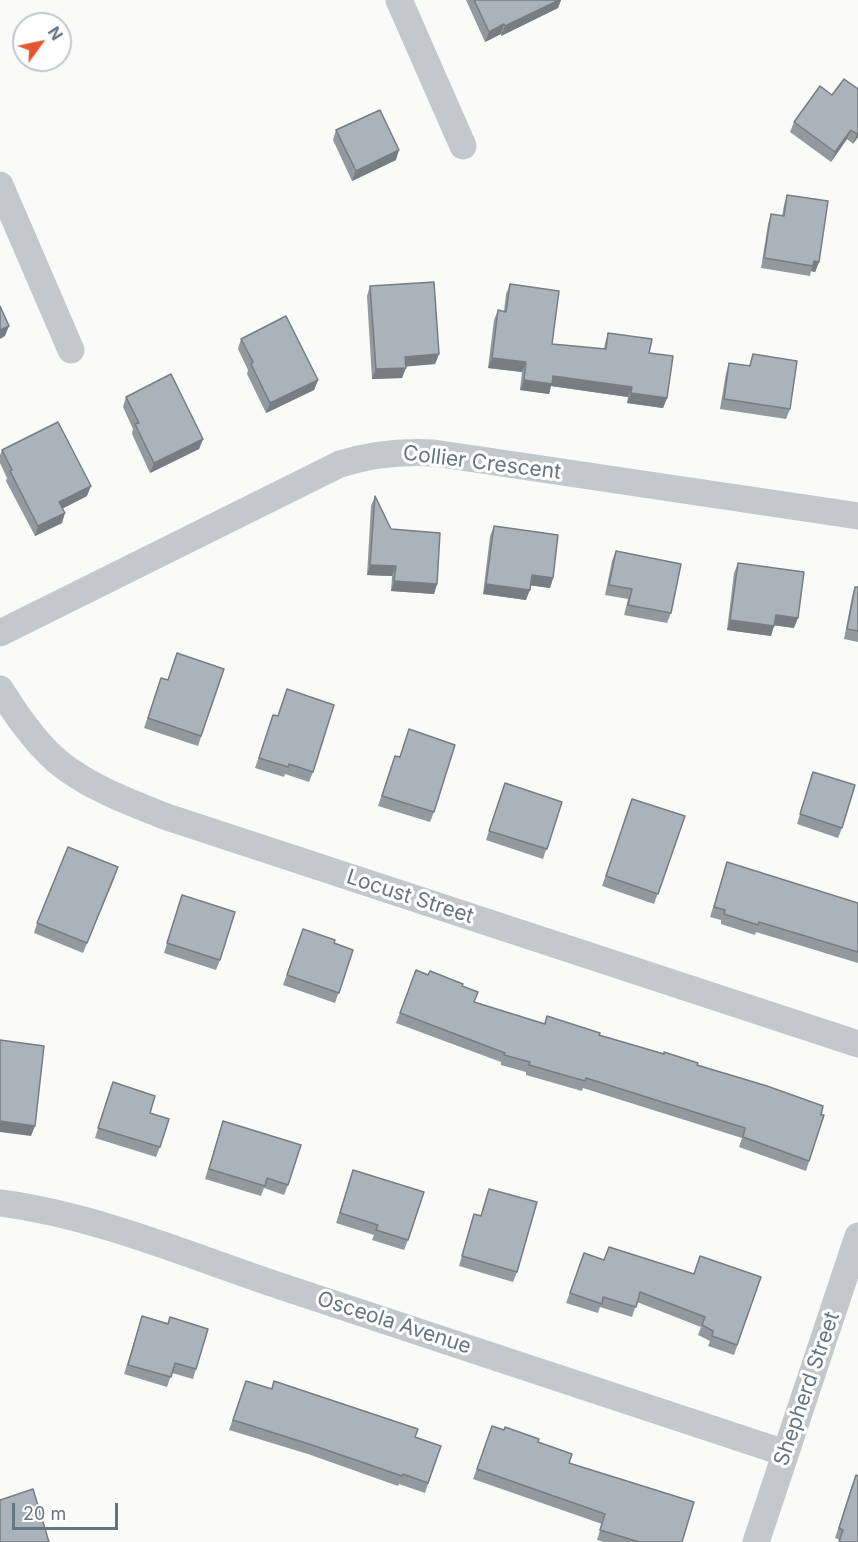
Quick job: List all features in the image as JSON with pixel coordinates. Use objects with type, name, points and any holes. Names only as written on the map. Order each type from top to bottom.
[{"type":"street","points":[[399,0],[464,146]]},
{"type":"street","points":[[0,185],[71,350]]},
{"type":"street","name":"Collier Crescent","points":[[0,633],[340,464],[363,456],[402,451],[434,453],[858,516]]},
{"type":"street","name":"Locust Street","points":[[0,688],[22,723],[57,761],[104,791],[167,817],[858,1044]]},
{"type":"street","name":"Osceola Avenue","points":[[0,1203],[32,1207],[146,1238],[258,1278],[785,1452]]},
{"type":"street","name":"Shepherd Street","points":[[756,1542],[858,1236]]},
{"type":"building","points":[[474,0],[559,0],[489,32]]},
{"type":"building","points":[[844,79],[858,89],[858,132],[857,134],[851,130],[835,152],[794,122],[820,86],[832,95]]},
{"type":"building","points":[[380,110],[399,150],[356,171],[336,130]]},
{"type":"building","points":[[787,195],[828,201],[819,262],[814,261],[813,266],[764,258],[771,214],[784,216]]},
{"type":"building","points":[[434,282],[439,354],[405,357],[406,368],[376,369],[370,286]]},
{"type":"building","points":[[510,284],[559,291],[552,344],[606,349],[608,333],[652,339],[649,353],[673,356],[667,398],[631,393],[632,387],[553,376],[552,384],[524,380],[526,362],[492,358],[498,310],[506,312]]},
{"type":"building","points":[[0,306],[9,326],[0,330]]},
{"type":"building","points":[[286,316],[318,380],[270,403],[241,339]]},
{"type":"building","points":[[753,354],[797,361],[790,409],[724,399],[729,363],[750,366]]},
{"type":"building","points":[[171,374],[203,439],[154,463],[135,424],[139,423],[126,397]]},
{"type":"building","points":[[58,422],[91,486],[59,502],[65,513],[38,526],[2,450]]},
{"type":"building","points":[[375,496],[391,529],[440,533],[437,584],[394,581],[396,566],[370,565]]},
{"type":"building","points":[[494,526],[558,535],[553,578],[532,575],[530,590],[486,584]]},
{"type":"building","points":[[616,551],[681,564],[671,613],[628,605],[632,589],[609,585]]},
{"type":"building","points":[[738,563],[804,572],[798,618],[776,615],[774,626],[730,620]]},
{"type":"building","points":[[855,587],[858,587],[858,631],[847,629]]},
{"type":"building","points":[[177,653],[224,669],[201,736],[148,718],[161,678],[168,680]]},
{"type":"building","points":[[287,689],[334,705],[313,772],[259,758],[273,715],[278,716]]},
{"type":"building","points":[[409,729],[455,745],[434,812],[382,796],[395,756],[400,757]]},
{"type":"building","points":[[813,772],[855,785],[842,828],[800,814]]},
{"type":"building","points":[[505,783],[562,802],[547,849],[489,831]]},
{"type":"building","points":[[632,799],[685,816],[658,894],[606,876]]},
{"type":"building","points":[[68,847],[118,867],[87,943],[37,923]]},
{"type":"building","points":[[727,862],[858,903],[858,952],[759,922],[758,925],[724,914],[725,910],[714,907]]},
{"type":"building","points":[[182,895],[235,912],[220,960],[167,943]]},
{"type":"building","points":[[303,929],[335,940],[334,943],[353,950],[339,993],[287,975]]},
{"type":"building","points":[[416,970],[428,975],[430,971],[478,992],[474,1002],[545,1024],[547,1016],[600,1033],[599,1035],[698,1063],[697,1065],[823,1106],[821,1115],[824,1115],[809,1161],[743,1137],[745,1128],[586,1078],[585,1081],[529,1065],[530,1062],[504,1055],[505,1053],[400,1013]]},
{"type":"building","points":[[0,1040],[44,1046],[35,1126],[0,1121]]},
{"type":"building","points":[[113,1082],[155,1096],[150,1113],[169,1119],[160,1147],[98,1128]]},
{"type":"building","points":[[223,1121],[301,1145],[288,1185],[267,1178],[265,1186],[209,1169]]},
{"type":"building","points":[[353,1170],[424,1192],[408,1240],[376,1230],[378,1225],[340,1213]]},
{"type":"building","points":[[489,1189],[537,1202],[517,1272],[462,1256],[474,1214],[481,1216]]},
{"type":"building","points":[[609,1247],[694,1274],[700,1256],[761,1277],[737,1345],[712,1336],[713,1331],[702,1325],[705,1317],[640,1292],[636,1307],[603,1297],[602,1304],[570,1293],[584,1253],[604,1260]]},
{"type":"building","points":[[142,1316],[168,1324],[170,1317],[208,1329],[196,1369],[175,1363],[171,1377],[128,1365]]},
{"type":"building","points":[[246,1381],[272,1389],[274,1381],[418,1429],[415,1437],[441,1446],[428,1483],[233,1420]]},
{"type":"building","points":[[492,1426],[504,1430],[505,1427],[572,1454],[569,1463],[694,1502],[682,1542],[639,1542],[600,1530],[605,1514],[477,1469]]},
{"type":"building","points":[[856,1475],[858,1476],[858,1542],[839,1542],[843,1530],[839,1528]]},
{"type":"building","points":[[33,1489],[49,1542],[0,1542],[0,1500]]}]
